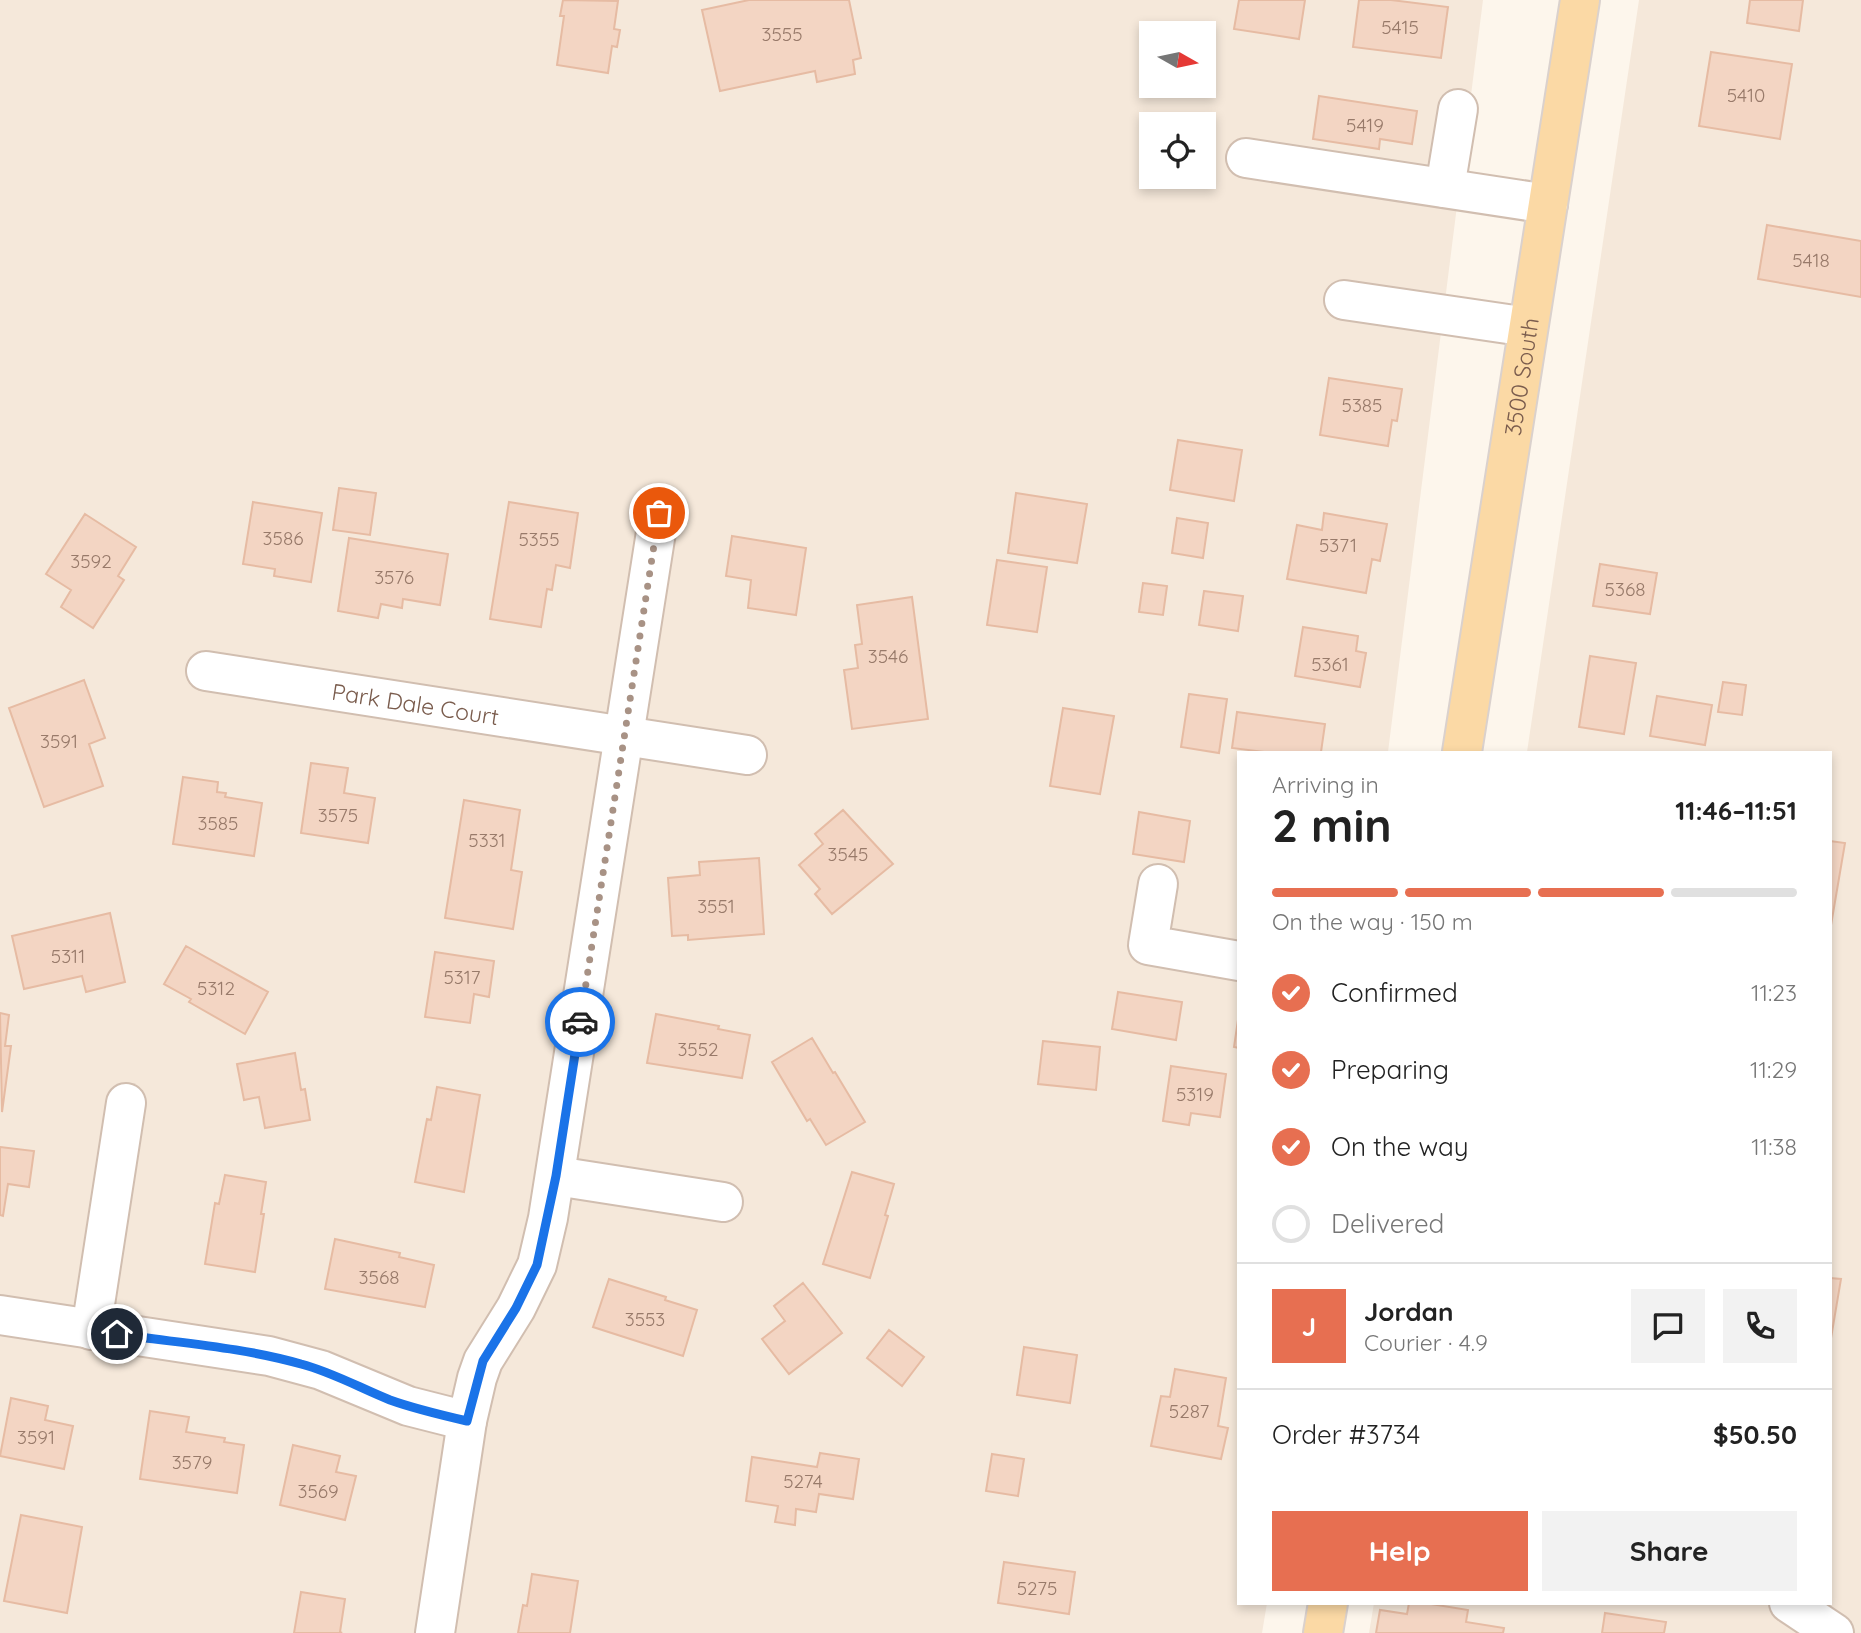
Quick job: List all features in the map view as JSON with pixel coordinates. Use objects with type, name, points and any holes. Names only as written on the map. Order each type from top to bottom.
[{"type":"main road","name":"3500 South","points":[[1462,751],[1580,0]]},
{"type":"main road","points":[[1323,1633],[1328,1605]]},
{"type":"street","points":[[1445,188],[1458,109]]},
{"type":"street","points":[[1246,158],[1548,204]]},
{"type":"street","points":[[1344,300],[1528,327]]},
{"type":"street","points":[[435,1633],[467,1421],[483,1361],[516,1308],[537,1265],[556,1176],[659,513]]},
{"type":"street","name":"Park Dale Court","points":[[206,671],[747,755]]},
{"type":"street","points":[[1158,884],[1148,945],[1237,961]]},
{"type":"street","points":[[91,1330],[126,1103]]},
{"type":"street","points":[[556,1176],[723,1202]]},
{"type":"street","points":[[0,1315],[269,1356],[321,1370],[400,1403],[467,1421]]},
{"type":"street","points":[[1792,1605],[1834,1633]]},
{"type":"shaded area","points":[[0,0],[1483,0],[1388,751],[1237,751],[1237,1605],[1267,1605],[1262,1633],[0,1633]]},
{"type":"shaded area","points":[[1639,0],[1861,0],[1861,1633],[1369,1633],[1374,1605],[1832,1605],[1832,751],[1527,751]]},
{"type":"building","points":[[563,0],[618,1],[614,29],[620,30],[617,47],[612,46],[608,73],[557,65],[564,16],[560,16]]},
{"type":"building","points":[[749,0],[849,0],[861,58],[853,60],[855,74],[817,82],[815,71],[720,91],[702,10]]},
{"type":"building","points":[[1239,0],[1305,0],[1299,39],[1234,29]]},
{"type":"building","points":[[1359,0],[1391,0],[1448,7],[1441,58],[1353,47]]},
{"type":"building","points":[[1750,0],[1803,0],[1799,31],[1747,23]]},
{"type":"building","points":[[1711,52],[1792,64],[1780,139],[1699,126]]},
{"type":"building","points":[[1319,96],[1417,111],[1412,144],[1380,139],[1379,149],[1313,139]]},
{"type":"building","points":[[1767,225],[1861,241],[1861,297],[1758,279]]},
{"type":"building","points":[[1329,378],[1402,389],[1397,421],[1392,420],[1388,446],[1320,435]]},
{"type":"building","points":[[1178,440],[1242,450],[1234,501],[1170,490]]},
{"type":"building","points":[[339,488],[376,493],[370,535],[333,530]]},
{"type":"building","points":[[1016,493],[1087,504],[1077,563],[1008,553]]},
{"type":"building","points":[[253,502],[322,513],[311,582],[274,576],[275,569],[243,564]]},
{"type":"building","points":[[509,502],[578,513],[570,568],[556,565],[552,590],[547,589],[541,627],[490,619]]},
{"type":"building","points":[[1324,513],[1387,524],[1380,561],[1372,559],[1366,593],[1287,579],[1297,525],[1322,530]]},
{"type":"building","points":[[85,514],[136,547],[118,576],[124,580],[93,628],[61,607],[71,590],[46,574]]},
{"type":"building","points":[[1177,518],[1208,523],[1203,558],[1172,553]]},
{"type":"building","points":[[732,536],[806,548],[796,615],[748,608],[751,580],[726,576]]},
{"type":"building","points":[[349,538],[448,554],[440,605],[403,599],[402,608],[381,604],[378,618],[338,611]]},
{"type":"building","points":[[997,560],[1047,567],[1037,632],[987,625]]},
{"type":"building","points":[[1600,564],[1657,573],[1650,614],[1593,606]]},
{"type":"building","points":[[1143,583],[1167,586],[1163,615],[1139,612]]},
{"type":"building","points":[[1204,591],[1243,596],[1238,631],[1199,625]]},
{"type":"building","points":[[912,597],[928,719],[852,729],[844,670],[858,668],[855,645],[862,644],[857,605]]},
{"type":"building","points":[[1303,627],[1358,636],[1356,651],[1366,653],[1360,687],[1295,676]]},
{"type":"building","points":[[1590,656],[1636,663],[1624,734],[1579,727]]},
{"type":"building","points":[[84,680],[105,738],[89,744],[103,786],[44,807],[9,708]]},
{"type":"building","points":[[1723,682],[1746,685],[1742,715],[1718,712]]},
{"type":"building","points":[[1189,694],[1227,699],[1219,753],[1181,747]]},
{"type":"building","points":[[1657,696],[1712,705],[1705,745],[1650,736]]},
{"type":"building","points":[[1063,708],[1114,716],[1100,794],[1050,786]]},
{"type":"building","points":[[1237,712],[1325,724],[1321,751],[1256,751],[1232,748]]},
{"type":"building","points":[[311,763],[348,768],[344,793],[375,798],[368,843],[301,833]]},
{"type":"building","points":[[183,777],[218,782],[217,792],[226,793],[225,797],[262,803],[254,856],[173,844]]},
{"type":"building","points":[[464,800],[520,810],[511,870],[522,872],[513,929],[445,918]]},
{"type":"building","points":[[843,810],[893,864],[832,914],[815,894],[820,889],[799,865],[823,844],[815,834]]},
{"type":"building","points":[[1139,812],[1190,821],[1184,862],[1133,854]]},
{"type":"building","points":[[1832,841],[1845,843],[1832,919]]},
{"type":"building","points":[[759,858],[764,934],[688,940],[688,935],[672,936],[668,878],[700,875],[699,862]]},
{"type":"building","points":[[110,913],[125,982],[86,992],[82,976],[24,989],[12,936]]},
{"type":"building","points":[[186,946],[268,992],[245,1034],[189,1002],[191,999],[164,984]]},
{"type":"building","points":[[435,952],[494,961],[489,997],[474,994],[470,1023],[425,1017]]},
{"type":"building","points":[[1118,992],[1182,1002],[1176,1040],[1112,1029]]},
{"type":"building","points":[[0,1013],[9,1015],[5,1046],[11,1046],[2,1112]]},
{"type":"building","points":[[656,1014],[750,1035],[742,1078],[647,1063]]},
{"type":"building","points":[[1237,1027],[1237,1048],[1234,1047]]},
{"type":"building","points":[[812,1038],[865,1122],[826,1145],[810,1119],[807,1121],[772,1062]]},
{"type":"building","points":[[1043,1041],[1100,1047],[1096,1090],[1038,1084]]},
{"type":"building","points":[[295,1053],[301,1090],[305,1089],[310,1120],[265,1128],[259,1097],[244,1100],[237,1064]]},
{"type":"building","points":[[1171,1066],[1226,1074],[1220,1117],[1191,1113],[1189,1125],[1163,1121]]},
{"type":"building","points":[[437,1087],[480,1095],[464,1192],[415,1182],[427,1119],[431,1120]]},
{"type":"building","points":[[0,1147],[34,1151],[29,1187],[8,1184],[3,1216],[0,1215]]},
{"type":"building","points":[[852,1172],[894,1184],[885,1215],[888,1216],[870,1278],[823,1264]]},
{"type":"building","points":[[225,1175],[266,1182],[255,1272],[205,1264],[215,1203],[219,1204]]},
{"type":"building","points":[[335,1239],[400,1253],[399,1257],[434,1265],[425,1307],[325,1289]]},
{"type":"building","points":[[1832,1278],[1841,1279],[1832,1332]]},
{"type":"building","points":[[609,1279],[697,1310],[683,1356],[593,1327]]},
{"type":"building","points":[[803,1283],[842,1333],[789,1374],[762,1339],[785,1321],[774,1306]]},
{"type":"building","points":[[889,1330],[924,1357],[902,1386],[867,1358]]},
{"type":"building","points":[[1024,1347],[1077,1355],[1070,1403],[1017,1395]]},
{"type":"building","points":[[1175,1369],[1226,1378],[1218,1426],[1228,1428],[1221,1459],[1151,1446],[1161,1396],[1170,1397]]},
{"type":"building","points":[[11,1398],[48,1406],[45,1420],[73,1426],[64,1469],[0,1456]]},
{"type":"building","points":[[150,1411],[189,1417],[186,1432],[225,1438],[224,1442],[244,1445],[237,1493],[140,1479]]},
{"type":"building","points":[[293,1445],[340,1456],[336,1472],[356,1476],[345,1520],[280,1505]]},
{"type":"building","points":[[820,1453],[859,1459],[853,1499],[819,1494],[816,1512],[796,1509],[795,1525],[775,1522],[778,1506],[746,1501],[752,1457],[817,1467]]},
{"type":"building","points":[[992,1454],[1024,1459],[1018,1496],[986,1491]]},
{"type":"building","points":[[21,1515],[82,1527],[67,1613],[4,1601]]},
{"type":"building","points":[[1004,1562],[1075,1572],[1069,1614],[998,1603]]},
{"type":"building","points":[[532,1574],[578,1581],[570,1633],[518,1633],[523,1605],[527,1606]]},
{"type":"building","points":[[301,1592],[345,1599],[342,1633],[294,1633]]},
{"type":"building","points":[[1409,1605],[1437,1605],[1468,1610],[1466,1622],[1504,1628],[1503,1633],[1376,1633],[1380,1610],[1407,1614]]},
{"type":"building","points":[[1605,1613],[1666,1622],[1664,1633],[1602,1633]]},
{"type":"way so far","points":[[580,1022],[659,513]]},
{"type":"route","points":[[117,1334],[269,1356],[298,1363],[425,1412],[467,1421],[483,1361],[527,1287],[544,1242],[580,1022]]}]
